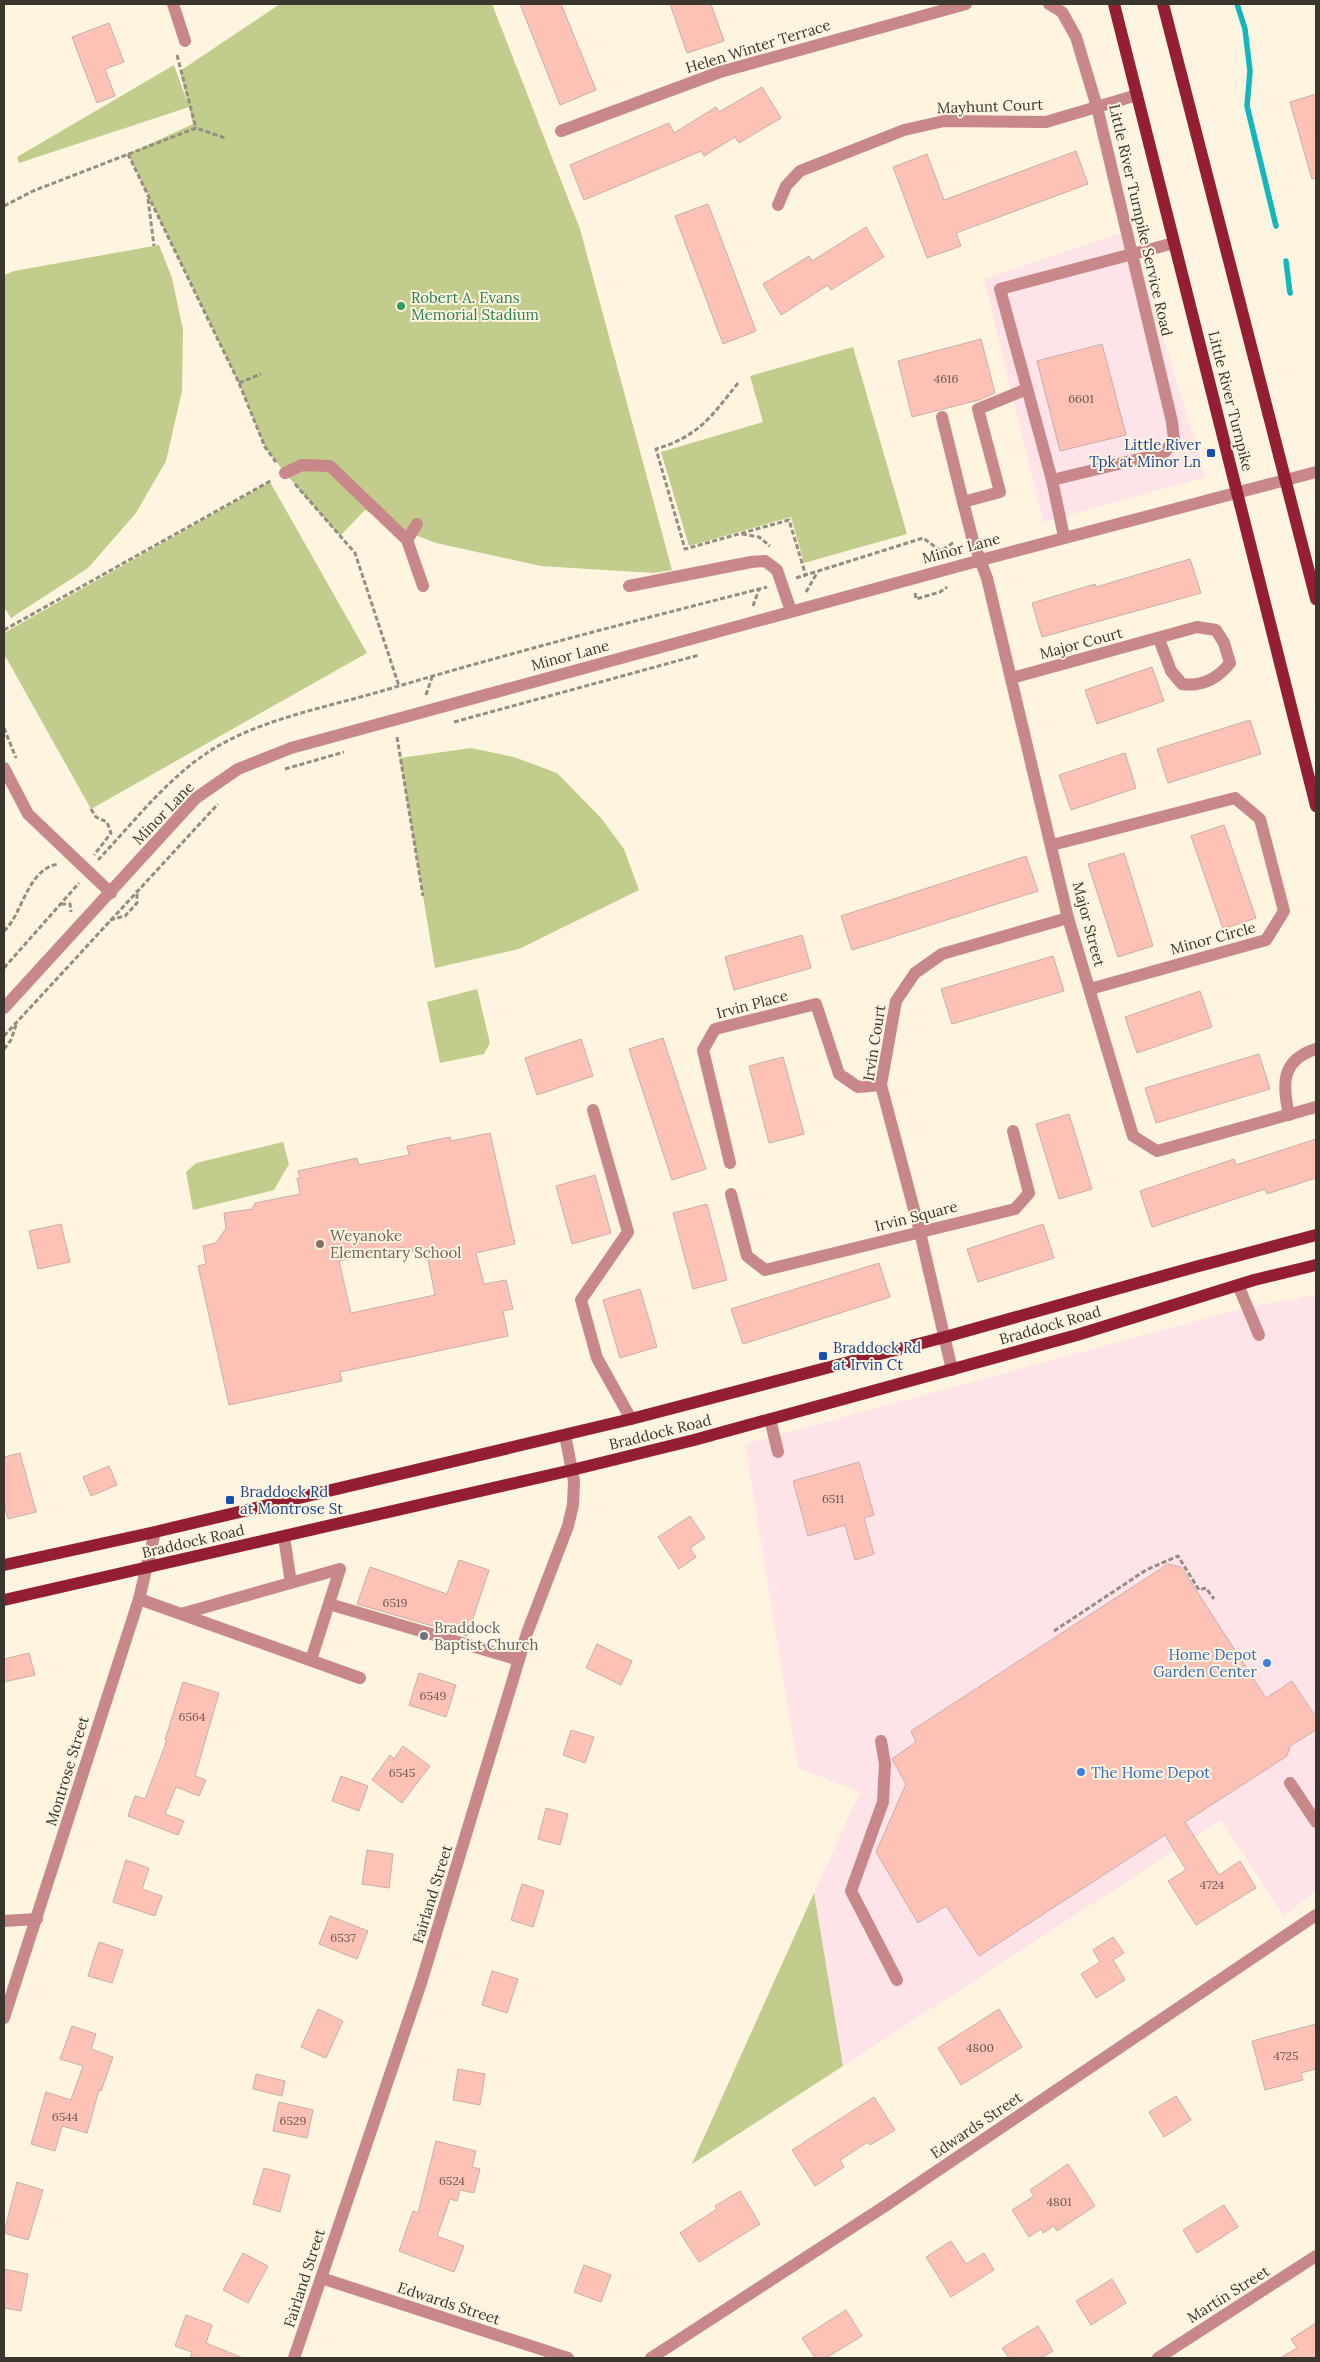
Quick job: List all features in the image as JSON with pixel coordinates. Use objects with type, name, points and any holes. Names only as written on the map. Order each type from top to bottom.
[{"type":"main road","name":"Little River Turnpike","points":[[1114,4],[1316,806]]},
{"type":"main road","points":[[1163,4],[1316,599]]},
{"type":"main road","name":"Braddock Road","points":[[4,1565],[155,1532],[630,1419],[944,1337],[1316,1235]]},
{"type":"main road","name":"Braddock Road","points":[[4,1600],[572,1470],[770,1420],[1077,1334],[1238,1285],[1316,1265]]},
{"type":"street","points":[[173,4],[185,41]]},
{"type":"street","name":"Helen Winter Terrace","points":[[561,131],[720,72],[966,4]]},
{"type":"street","name":"Little River Turnpike Service Road","points":[[1049,4],[1062,12],[1076,37],[1097,106],[1172,422],[1174,440],[1164,453],[1052,480]]},
{"type":"street","name":"Mayhunt Court","points":[[778,205],[786,186],[800,171],[904,130],[944,121],[1046,122],[1137,95]]},
{"type":"street","points":[[1064,538],[1052,480],[1000,289],[1174,243]]},
{"type":"street","points":[[963,502],[1000,492],[978,409],[1027,389]]},
{"type":"street","name":"Major Street","points":[[942,417],[973,541],[981,560],[1012,678],[1068,918],[1133,1136],[1156,1151],[1316,1107]]},
{"type":"street","points":[[285,473],[302,465],[330,466],[407,540],[423,586]]},
{"type":"street","name":"Minor Lane","points":[[4,1008],[196,798],[238,769],[291,748],[1237,491],[1316,472]]},
{"type":"street","points":[[407,540],[417,524]]},
{"type":"street","points":[[629,586],[751,562],[765,561],[777,570],[791,612]]},
{"type":"street","name":"Major Court","points":[[1012,678],[1197,627],[1216,630],[1224,643],[1230,663],[1222,673],[1210,680],[1194,686],[1182,684],[1171,671],[1159,639]]},
{"type":"street","points":[[4,768],[28,814],[111,892]]},
{"type":"street","name":"Minor Circle","points":[[1052,845],[1235,798],[1260,819],[1284,911],[1266,940],[1090,988]]},
{"type":"street","name":"Irvin Court","points":[[952,1370],[920,1232],[881,1086],[896,1002],[915,973],[942,954],[1068,918]]},
{"type":"street","name":"Irvin Place","points":[[730,1163],[702,1050],[715,1029],[816,1004],[839,1074],[858,1086],[881,1086]]},
{"type":"street","points":[[1289,1115],[1284,1085],[1287,1071],[1294,1061],[1316,1049]]},
{"type":"street","points":[[593,1110],[628,1232],[581,1300],[597,1358],[630,1419]]},
{"type":"street","name":"Irvin Square","points":[[731,1194],[747,1256],[765,1270],[1015,1209],[1029,1193],[1013,1131]]},
{"type":"street","points":[[1238,1285],[1259,1335]]},
{"type":"street","points":[[770,1420],[778,1452]]},
{"type":"street","name":"Fairland Street","points":[[294,2358],[421,1983],[519,1660],[568,1526],[573,1506],[572,1470],[564,1435]]},
{"type":"street","name":"Montrose Street","points":[[4,2018],[139,1599],[155,1532]]},
{"type":"street","points":[[284,1537],[291,1583]]},
{"type":"street","points":[[181,1614],[340,1569],[310,1660]]},
{"type":"street","points":[[139,1599],[360,1678]]},
{"type":"street","points":[[329,1604],[519,1660]]},
{"type":"street","points":[[882,1741],[885,1764],[883,1802],[851,1891],[897,1980]]},
{"type":"street","points":[[1290,1783],[1316,1822]]},
{"type":"street","name":"Edwards Street","points":[[652,2358],[1316,1916]]},
{"type":"street","points":[[4,1921],[37,1918]]},
{"type":"street","name":"Martin Street","points":[[1158,2358],[1316,2256]]},
{"type":"street","name":"Edwards Street","points":[[321,2278],[568,2358]]},
{"type":"path","points":[[185,41],[177,56],[196,128]]},
{"type":"path","points":[[4,206],[33,192],[196,128],[225,138]]},
{"type":"path","points":[[128,154],[240,383],[265,447],[285,473],[355,553],[399,686]]},
{"type":"path","points":[[148,196],[154,246]]},
{"type":"path","points":[[240,383],[261,374]]},
{"type":"path","points":[[738,384],[705,424],[678,442],[656,449],[685,549],[789,520],[806,576]]},
{"type":"path","points":[[4,630],[285,473]]},
{"type":"path","points":[[788,580],[806,576],[923,538],[941,551],[954,542]]},
{"type":"path","points":[[425,700],[432,676],[768,586],[770,592]]},
{"type":"path","points":[[905,595],[914,592],[916,599],[940,592],[952,586]]},
{"type":"path","points":[[756,609],[752,605],[759,589]]},
{"type":"path","points":[[450,723],[704,653]]},
{"type":"path","points":[[4,728],[17,762]]},
{"type":"path","points":[[388,740],[406,735]]},
{"type":"path","points":[[397,737],[423,896]]},
{"type":"path","points":[[281,770],[353,749]]},
{"type":"path","points":[[4,1036],[192,830],[224,800]]},
{"type":"path","points":[[86,852],[93,858],[111,833],[107,822],[96,817],[91,809]]},
{"type":"path","points":[[4,931],[9,926],[30,885],[50,866],[64,864]]},
{"type":"path","points":[[4,968],[79,882],[78,877]]},
{"type":"path","points":[[109,921],[125,916],[137,903],[137,890]]},
{"type":"path","points":[[4,1049],[11,1040],[17,1022]]},
{"type":"path","points":[[1054,1630],[1146,1570],[1178,1556],[1199,1590],[1206,1588],[1214,1599]]},
{"type":"shaded area","points":[[1130,230],[1206,477],[1043,522],[984,279]]},
{"type":"shaded area","points":[[1316,1295],[1316,1891],[1284,1916],[1221,1820],[843,2066],[814,1893],[860,1792],[798,1768],[745,1444],[1243,1308]]},
{"type":"green space","name":"Robert A. Evans Memorial Stadium","points":[[280,4],[492,4],[580,229],[672,570],[654,573],[541,566],[436,543],[392,526],[365,510],[340,536],[265,447],[239,383],[128,154],[193,124],[189,107],[19,163],[17,157],[174,65],[188,104],[180,71]]},
{"type":"green space","points":[[159,245],[172,278],[183,330],[182,391],[166,461],[136,513],[88,568],[11,618],[4,607],[4,275],[14,271]]},
{"type":"green space","points":[[853,347],[907,534],[804,563],[791,517],[689,546],[661,452],[763,422],[750,376]]},
{"type":"green space","points":[[270,482],[367,653],[91,809],[4,654],[4,633]]},
{"type":"green space","points":[[471,748],[514,757],[557,773],[601,818],[624,849],[639,890],[519,949],[435,968],[400,758]]},
{"type":"green space","points":[[477,989],[490,1043],[484,1054],[440,1063],[427,1002]]},
{"type":"green space","points":[[283,1142],[289,1164],[274,1190],[193,1210],[186,1172],[196,1163]]},
{"type":"green space","points":[[814,1893],[843,2066],[692,2164]]},
{"type":"building","points":[[520,4],[561,4],[596,90],[560,105]]},
{"type":"building","points":[[670,4],[711,4],[724,41],[687,53]]},
{"type":"building","points":[[109,23],[124,62],[105,69],[115,96],[97,103],[72,37]]},
{"type":"building","points":[[762,87],[781,118],[739,143],[735,137],[704,156],[701,151],[584,200],[570,165],[669,123],[674,133],[716,107],[719,112]]},
{"type":"building","points":[[1316,94],[1316,178],[1312,179],[1290,102]]},
{"type":"building","points":[[1076,151],[1088,184],[956,233],[961,246],[927,258],[893,167],[927,154],[944,200]]},
{"type":"building","points":[[708,204],[756,331],[723,344],[675,216]]},
{"type":"building","points":[[866,227],[884,257],[831,290],[828,285],[781,315],[763,284],[809,256],[812,261]]},
{"type":"building","points":[[981,339],[995,393],[979,400],[912,417],[898,361]]},
{"type":"building","points":[[1102,344],[1126,435],[1060,451],[1037,361]]},
{"type":"building","points":[[1190,559],[1201,593],[1042,637],[1032,603],[1095,584],[1096,587]]},
{"type":"building","points":[[1152,667],[1164,701],[1097,724],[1085,690]]},
{"type":"building","points":[[1250,720],[1261,754],[1168,783],[1157,749]]},
{"type":"building","points":[[1125,753],[1136,788],[1071,810],[1059,775]]},
{"type":"building","points":[[1224,825],[1256,918],[1223,929],[1191,836]]},
{"type":"building","points":[[1124,853],[1153,946],[1118,957],[1088,864]]},
{"type":"building","points":[[1026,856],[1038,891],[852,950],[841,916]]},
{"type":"building","points":[[802,935],[811,968],[734,990],[725,957]]},
{"type":"building","points":[[1053,956],[1064,991],[952,1024],[941,989]]},
{"type":"building","points":[[1200,991],[1212,1027],[1137,1053],[1125,1017]]},
{"type":"building","points":[[663,1038],[706,1169],[672,1180],[629,1049]]},
{"type":"building","points":[[581,1039],[593,1076],[537,1095],[525,1058]]},
{"type":"building","points":[[1259,1054],[1270,1089],[1156,1123],[1145,1088]]},
{"type":"building","points":[[783,1057],[804,1134],[769,1143],[749,1066]]},
{"type":"building","points":[[1069,1114],[1092,1189],[1059,1199],[1036,1124]]},
{"type":"building","points":[[490,1133],[515,1244],[476,1253],[484,1284],[506,1280],[513,1309],[503,1311],[508,1336],[340,1372],[342,1381],[229,1405],[198,1266],[206,1264],[203,1246],[216,1243],[226,1228],[224,1213],[252,1209],[255,1203],[300,1194],[297,1178],[300,1178],[298,1171],[357,1158],[359,1165],[409,1155],[407,1146],[450,1137],[451,1141]],"holes":[[[404,1247],[405,1253],[426,1249],[435,1295],[351,1313],[339,1261]]]},
{"type":"building","points":[[1316,1139],[1316,1178],[1267,1194],[1265,1189],[1152,1227],[1140,1191],[1234,1159],[1236,1165]]},
{"type":"building","points":[[595,1175],[611,1233],[572,1244],[556,1186]]},
{"type":"building","points":[[707,1204],[727,1280],[693,1289],[673,1213]]},
{"type":"building","points":[[61,1224],[70,1262],[38,1269],[29,1231]]},
{"type":"building","points":[[1043,1224],[1054,1258],[978,1282],[967,1249]]},
{"type":"building","points":[[879,1263],[890,1297],[743,1344],[731,1309]]},
{"type":"building","points":[[640,1289],[657,1347],[620,1358],[603,1300]]},
{"type":"building","points":[[20,1453],[36,1512],[8,1519],[4,1503],[4,1457]]},
{"type":"building","points":[[859,1462],[874,1515],[864,1518],[874,1554],[855,1560],[845,1525],[808,1536],[793,1481]]},
{"type":"building","points":[[109,1466],[117,1485],[91,1496],[83,1477]]},
{"type":"building","points":[[690,1516],[705,1538],[690,1548],[696,1557],[679,1569],[658,1537]]},
{"type":"building","points":[[459,1560],[489,1570],[467,1636],[357,1604],[370,1567],[447,1594]]},
{"type":"building","name":"The Home Depot","points":[[1168,1564],[1181,1567],[1266,1698],[1292,1681],[1316,1717],[1316,1730],[1290,1746],[1287,1756],[1185,1822],[1219,1875],[1240,1861],[1256,1888],[1196,1925],[1168,1881],[1186,1870],[1165,1835],[979,1956],[946,1906],[918,1923],[876,1852],[906,1784],[892,1759],[916,1742],[911,1731]]},
{"type":"building","points":[[597,1644],[632,1661],[621,1685],[586,1668]]},
{"type":"building","points":[[29,1653],[35,1675],[4,1682],[4,1659]]},
{"type":"building","points":[[419,1673],[456,1685],[446,1717],[409,1705]]},
{"type":"building","points":[[183,1682],[219,1693],[195,1776],[206,1780],[199,1796],[176,1787],[165,1814],[184,1821],[178,1835],[128,1816],[135,1796],[145,1799],[167,1740],[165,1740]]},
{"type":"building","points":[[571,1730],[594,1737],[585,1763],[563,1755]]},
{"type":"building","points":[[403,1746],[430,1766],[402,1803],[372,1780],[390,1755],[394,1759]]},
{"type":"building","points":[[341,1776],[368,1786],[359,1811],[332,1801]]},
{"type":"building","points":[[546,1808],[568,1814],[560,1845],[538,1839]]},
{"type":"building","points":[[367,1850],[393,1854],[389,1888],[362,1884]]},
{"type":"building","points":[[126,1860],[149,1868],[142,1889],[162,1896],[155,1916],[113,1902]]},
{"type":"building","points":[[522,1884],[544,1891],[533,1927],[511,1920]]},
{"type":"building","points":[[330,1916],[368,1931],[357,1959],[319,1944]]},
{"type":"building","points":[[1113,1937],[1124,1953],[1113,1960],[1125,1980],[1096,1998],[1081,1974],[1100,1962],[1093,1950]]},
{"type":"building","points":[[99,1942],[123,1950],[112,1983],[88,1976]]},
{"type":"building","points":[[492,1971],[518,1979],[507,2013],[482,2005]]},
{"type":"building","points":[[318,2009],[343,2021],[326,2058],[301,2047]]},
{"type":"building","points":[[999,2009],[1022,2047],[961,2085],[938,2048]]},
{"type":"building","points":[[1316,2024],[1316,2069],[1301,2073],[1303,2080],[1265,2090],[1252,2041]]},
{"type":"building","points":[[72,2026],[96,2034],[91,2049],[113,2057],[101,2091],[99,2090],[87,2133],[62,2126],[55,2151],[31,2144],[46,2092],[71,2100],[83,2066],[60,2059]]},
{"type":"building","points":[[458,2069],[485,2074],[480,2105],[453,2100]]},
{"type":"building","points":[[256,2074],[285,2081],[282,2096],[253,2089]]},
{"type":"building","points":[[1176,2096],[1191,2120],[1164,2137],[1149,2112]]},
{"type":"building","points":[[874,2097],[895,2130],[870,2145],[868,2142],[840,2160],[844,2167],[815,2186],[792,2150]]},
{"type":"building","points":[[279,2102],[313,2110],[307,2138],[273,2131]]},
{"type":"building","points":[[436,2141],[476,2151],[472,2167],[480,2169],[474,2193],[460,2190],[457,2201],[450,2199],[437,2236],[464,2246],[454,2272],[399,2251],[413,2211],[418,2213]]},
{"type":"building","points":[[1068,2164],[1095,2206],[1057,2231],[1054,2226],[1043,2233],[1041,2229],[1029,2237],[1012,2210],[1034,2196],[1030,2190]]},
{"type":"building","points":[[264,2168],[290,2175],[280,2212],[253,2204]]},
{"type":"building","points":[[17,2182],[43,2190],[28,2240],[4,2233]]},
{"type":"building","points":[[740,2191],[760,2224],[699,2262],[680,2233],[717,2209],[715,2206]]},
{"type":"building","points":[[1224,2205],[1238,2227],[1197,2253],[1183,2230]]},
{"type":"building","points":[[951,2241],[966,2264],[984,2253],[994,2270],[951,2297],[926,2257]]},
{"type":"building","points":[[243,2253],[268,2266],[248,2303],[223,2290]]},
{"type":"building","points":[[584,2265],[611,2275],[601,2302],[574,2292]]},
{"type":"building","points":[[4,2269],[28,2274],[21,2311],[4,2308]]},
{"type":"building","points":[[1112,2279],[1126,2303],[1091,2325],[1076,2301]]},
{"type":"building","points":[[846,2310],[862,2336],[826,2358],[815,2358],[802,2338]]},
{"type":"building","points":[[186,2315],[212,2325],[206,2343],[243,2358],[190,2358],[192,2352],[175,2346]]},
{"type":"building","points":[[1316,2323],[1316,2358],[1280,2358],[1297,2348],[1291,2339]]},
{"type":"building","points":[[1038,2326],[1053,2351],[1041,2358],[1009,2358],[1002,2348]]},
{"type":"waterway","points":[[1237,4],[1245,29],[1250,71],[1247,106],[1276,226]]},
{"type":"waterway","points":[[1286,261],[1290,293]]},
{"type":"place","name":"Robert A. Evans Memorial Stadium","points":[[401,306]]},
{"type":"place","name":"Little River Tpk at Minor Ln","points":[[1211,453]]},
{"type":"place","name":"Weyanoke Elementary School","points":[[320,1244]]},
{"type":"place","name":"Braddock Rd at Irvin Ct","points":[[823,1356]]},
{"type":"place","name":"Braddock Rd at Montrose St","points":[[230,1500]]},
{"type":"place","name":"Braddock Baptist Church","points":[[424,1636]]},
{"type":"place","name":"Home Depot Garden Center","points":[[1267,1663]]},
{"type":"place","name":"The Home Depot","points":[[1081,1772]]}]
